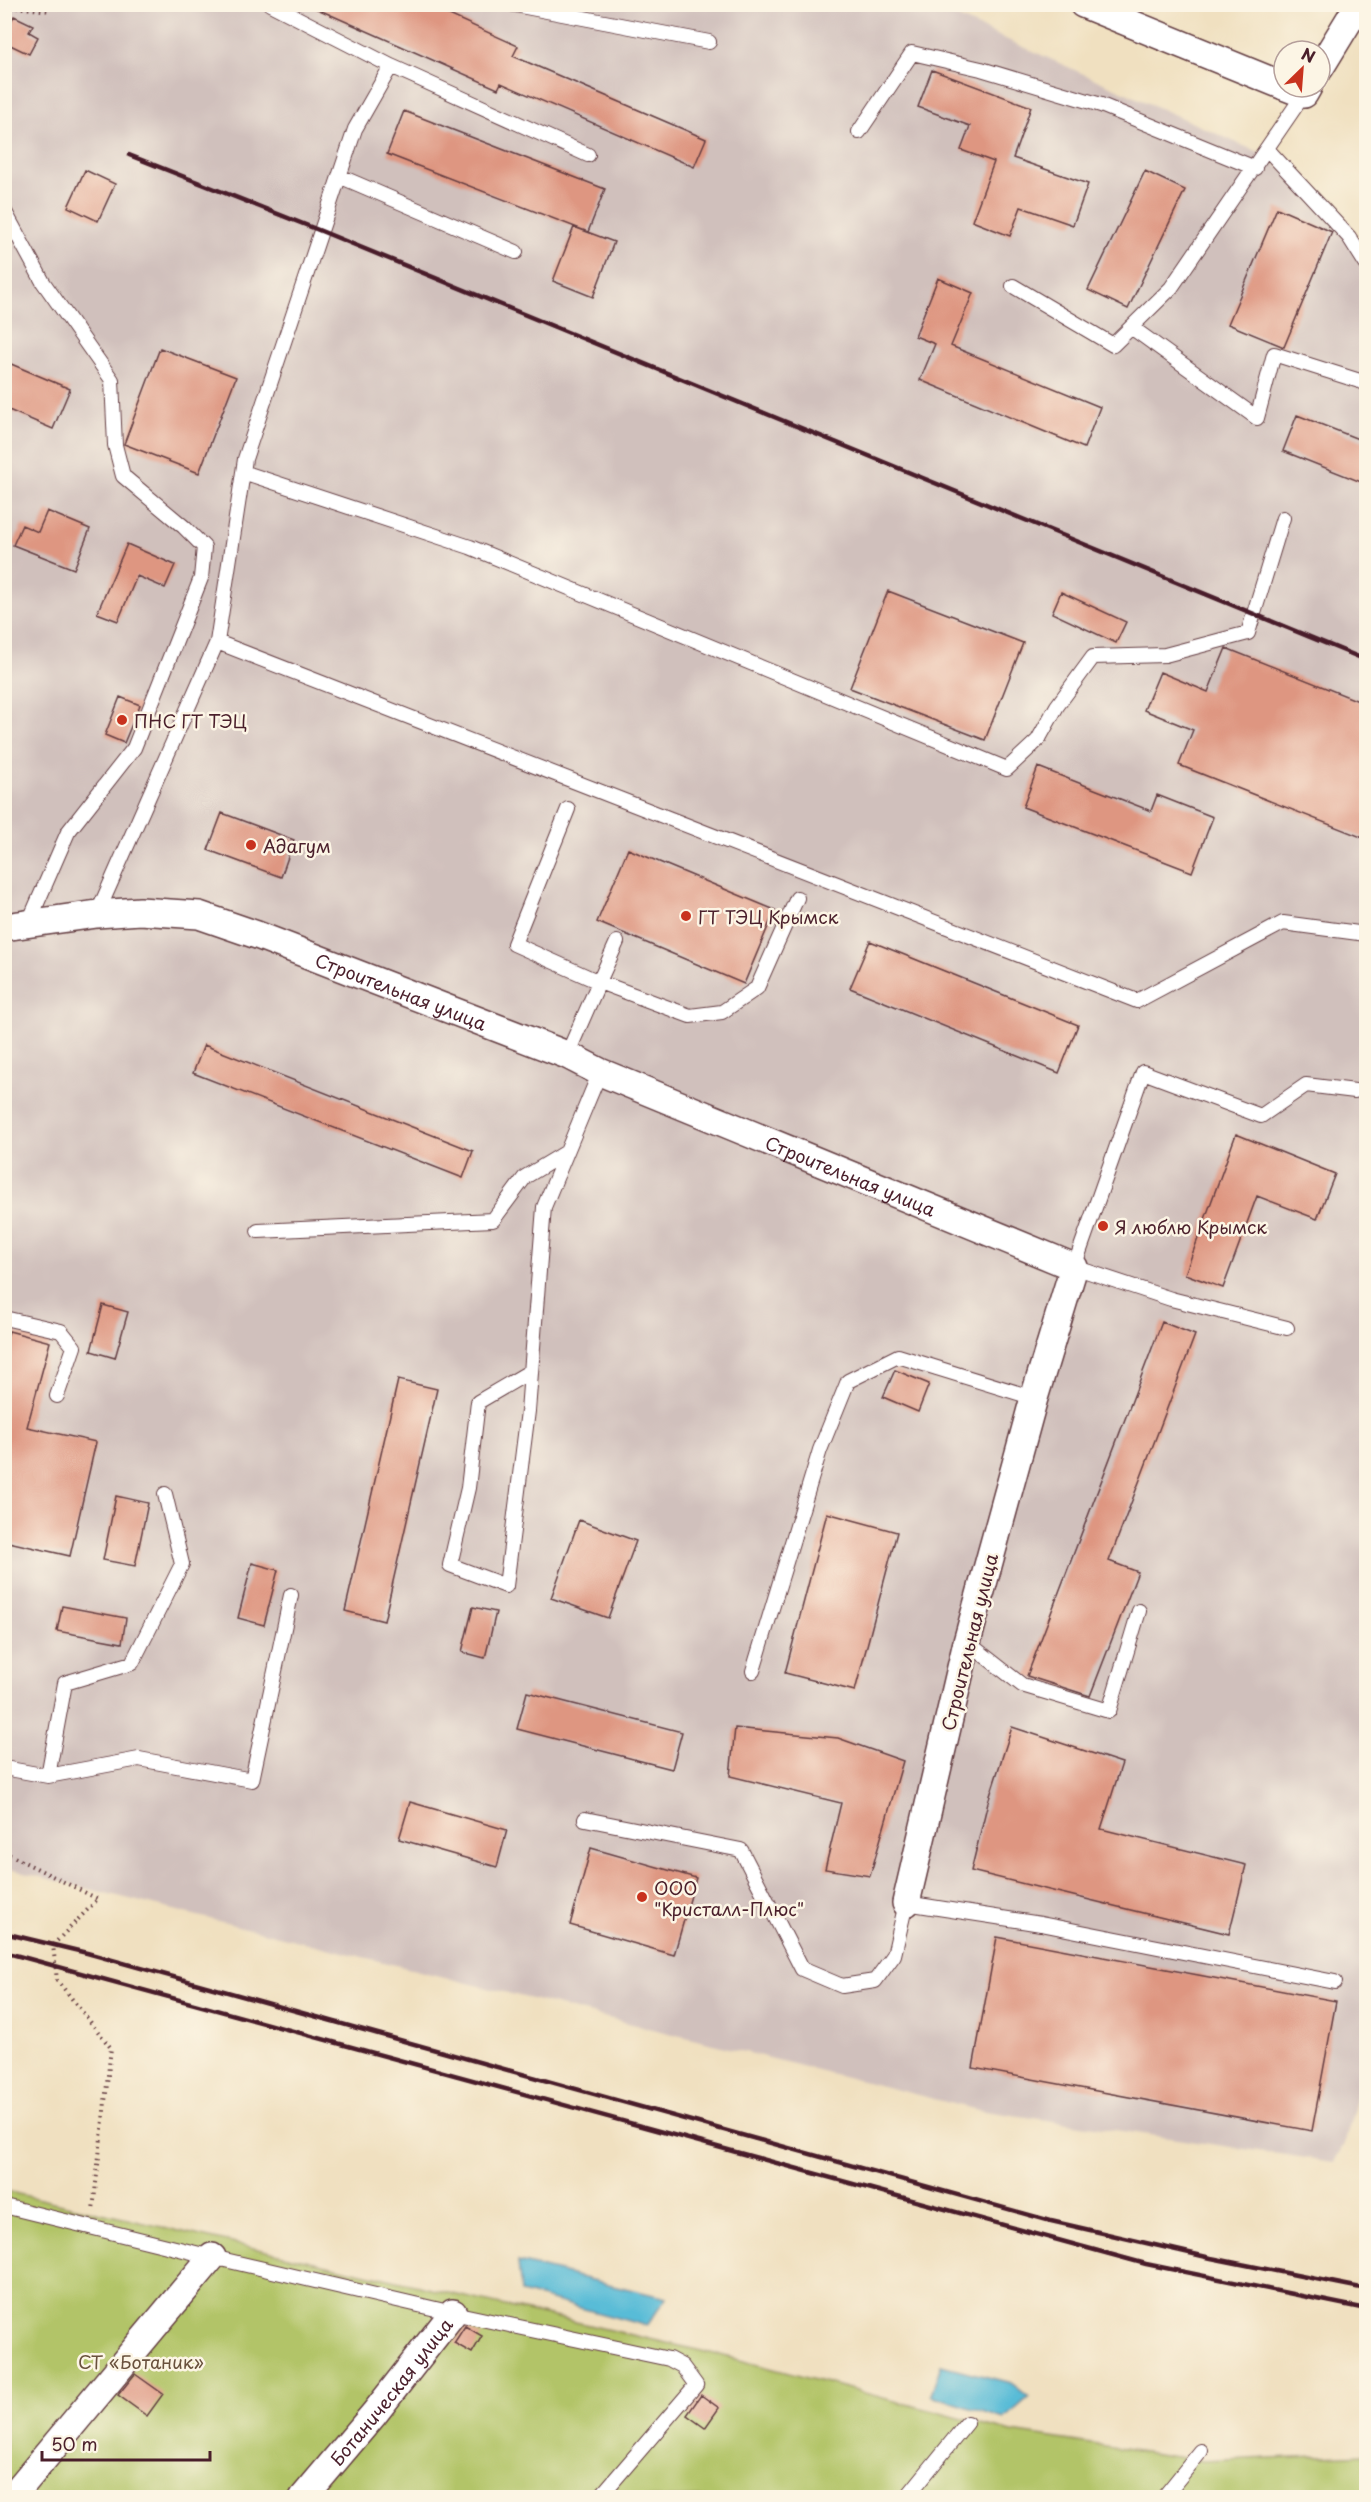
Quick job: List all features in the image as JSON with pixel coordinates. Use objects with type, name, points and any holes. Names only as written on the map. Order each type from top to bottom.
[{"type":"street","points":[[1083,4],[1272,80]]},
{"type":"street","points":[[1332,50],[1363,5]]},
{"type":"street","name":"Строительная улица","points":[[16,926],[140,910],[199,915],[257,935],[567,1055],[600,1072],[1074,1267],[1034,1398],[967,1642],[906,1903]]},
{"type":"street","points":[[11,2498],[212,2257]]},
{"type":"street","name":"Ботаническая улица","points":[[303,2498],[374,2414],[453,2313]]},
{"type":"lane","points":[[270,4],[391,66],[588,155]]},
{"type":"lane","points":[[510,4],[710,42]]},
{"type":"lane","points":[[859,132],[912,53],[981,69],[1101,105],[1255,168]]},
{"type":"lane","points":[[97,914],[217,642],[245,459],[355,129],[391,66]]},
{"type":"lane","points":[[1013,286],[1113,345],[1171,288],[1268,149],[1290,99]]},
{"type":"lane","points":[[1268,149],[1349,237],[1366,264]]},
{"type":"lane","points":[[339,176],[516,252]]},
{"type":"lane","points":[[5,213],[43,282],[112,380],[115,445],[123,476],[184,527],[204,547],[201,578],[134,748],[68,832],[16,926]]},
{"type":"lane","points":[[1131,327],[1257,418],[1274,354],[1366,383]]},
{"type":"lane","points":[[243,472],[470,547],[1008,769],[1038,740],[1057,706],[1093,657],[1165,655],[1248,633],[1283,518]]},
{"type":"lane","points":[[217,642],[1137,1001],[1283,923],[1366,934]]},
{"type":"lane","points":[[568,809],[514,944],[599,982],[690,1016],[722,1012],[757,988],[797,898]]},
{"type":"lane","points":[[567,1055],[617,942]]},
{"type":"lane","points":[[531,1371],[478,1402],[468,1488],[450,1565],[506,1586],[528,1411],[544,1207],[600,1072]]},
{"type":"lane","points":[[1287,1328],[1171,1299],[1074,1267],[1143,1072],[1261,1116],[1306,1085],[1355,1091]]},
{"type":"lane","points":[[258,1231],[494,1220],[525,1177],[566,1153]]},
{"type":"lane","points":[[4,1318],[61,1331],[74,1347],[57,1396]]},
{"type":"lane","points":[[753,1671],[820,1450],[848,1381],[898,1356],[1034,1398]]},
{"type":"lane","points":[[48,1776],[65,1683],[132,1663],[182,1564],[165,1494]]},
{"type":"lane","points":[[4,1768],[48,1776],[139,1759],[252,1780],[291,1595]]},
{"type":"lane","points":[[967,1642],[1022,1685],[1109,1711],[1139,1611]]},
{"type":"lane","points":[[585,1819],[741,1850],[802,1969],[842,1986],[875,1981],[894,1955],[906,1903],[1041,1924],[1335,1982]]},
{"type":"lane","points":[[4,2206],[453,2313],[669,2359],[682,2367],[696,2385],[599,2498]]},
{"type":"lane","points":[[906,2498],[967,2423]]},
{"type":"lane","points":[[1163,2498],[1201,2451]]},
{"type":"path","points":[[4,6],[51,11]]},
{"type":"path","points":[[4,1852],[98,1899],[53,1945],[57,1980],[111,2048],[91,2226]]},
{"type":"shaded area","points":[[5,5],[930,5],[1264,155],[1325,203],[1366,268],[1366,2062],[1345,2142],[1334,2162],[978,2110],[5,1868]]},
{"type":"green space","name":"СТ «Ботаник»","points":[[5,2191],[732,2358],[1012,2432],[1203,2461],[1366,2454],[1366,2498],[5,2498]]},
{"type":"water","points":[[518,2262],[666,2298],[647,2326],[521,2292]]},
{"type":"water","points":[[941,2365],[1011,2383],[1029,2397],[1004,2419],[931,2395]]},
{"type":"building","points":[[306,4],[425,4],[518,46],[513,56],[706,139],[694,167],[501,83],[498,89]]},
{"type":"building","points":[[14,16],[33,25],[29,32],[38,37],[29,54],[4,42],[4,20],[10,23]]},
{"type":"building","points":[[932,70],[1031,107],[1013,158],[1088,184],[1073,225],[1021,207],[1010,236],[972,221],[994,162],[961,150],[970,126],[918,107]]},
{"type":"building","points":[[404,111],[605,189],[588,232],[387,154]]},
{"type":"building","points":[[85,170],[115,184],[98,221],[68,207]]},
{"type":"building","points":[[1145,171],[1185,190],[1128,309],[1088,290]]},
{"type":"building","points":[[1277,208],[1332,232],[1284,347],[1228,324]]},
{"type":"building","points":[[574,227],[614,242],[593,297],[553,281]]},
{"type":"building","points":[[938,278],[973,293],[951,346],[1100,407],[1084,448],[920,380],[935,344],[915,336]]},
{"type":"building","points":[[160,348],[236,377],[199,473],[124,444]]},
{"type":"building","points":[[4,361],[70,389],[53,429],[4,408]]},
{"type":"building","points":[[1297,415],[1366,442],[1366,484],[1283,451]]},
{"type":"building","points":[[47,511],[90,529],[74,569],[13,545],[22,525],[38,532]]},
{"type":"building","points":[[127,544],[175,565],[165,588],[137,576],[118,621],[97,613]]},
{"type":"building","points":[[888,591],[1023,643],[985,740],[850,688]]},
{"type":"building","points":[[1061,592],[1126,622],[1116,643],[1052,613]]},
{"type":"building","points":[[1226,648],[1366,704],[1366,839],[1179,765],[1193,730],[1144,710],[1160,672],[1208,692]]},
{"type":"building","name":"ПНС ГТ ТЭЦ","points":[[120,697],[140,705],[124,743],[105,735]]},
{"type":"building","points":[[1038,767],[1151,811],[1157,795],[1213,817],[1192,872],[1023,807]]},
{"type":"building","name":"Адагум","points":[[222,813],[294,840],[281,877],[208,850]]},
{"type":"building","name":"ГТ ТЭЦ Крымск","points":[[628,849],[775,910],[744,984],[597,922]]},
{"type":"building","points":[[870,941],[1078,1025],[1059,1073],[850,988]]},
{"type":"building","points":[[204,1045],[473,1151],[463,1178],[193,1073]]},
{"type":"building","points":[[1236,1134],[1335,1174],[1317,1219],[1257,1196],[1223,1288],[1185,1274]]},
{"type":"building","points":[[103,1305],[128,1312],[115,1358],[91,1351]]},
{"type":"building","points":[[1162,1322],[1195,1335],[1109,1561],[1138,1572],[1090,1696],[1027,1676]]},
{"type":"building","points":[[9,1331],[50,1342],[27,1427],[96,1442],[70,1556],[4,1541],[4,1347]]},
{"type":"building","points":[[895,1370],[929,1384],[918,1412],[883,1397]]},
{"type":"building","points":[[398,1380],[437,1389],[384,1621],[345,1611]]},
{"type":"building","points":[[116,1496],[148,1503],[135,1566],[103,1560]]},
{"type":"building","points":[[827,1513],[897,1532],[855,1691],[785,1673]]},
{"type":"building","points":[[579,1520],[636,1541],[608,1618],[551,1598]]},
{"type":"building","points":[[252,1563],[278,1570],[264,1625],[238,1618]]},
{"type":"building","points":[[62,1606],[126,1618],[122,1643],[57,1631]]},
{"type":"building","points":[[473,1607],[496,1612],[485,1658],[462,1652]]},
{"type":"building","points":[[527,1692],[682,1732],[672,1769],[517,1729]]},
{"type":"building","points":[[1012,1727],[1122,1763],[1101,1829],[1246,1865],[1229,1934],[971,1871],[988,1802]]},
{"type":"building","points":[[735,1728],[838,1738],[903,1761],[870,1876],[825,1869],[841,1803],[730,1776]]},
{"type":"building","points":[[410,1802],[507,1830],[497,1867],[399,1839]]},
{"type":"building","points":[[591,1848],[696,1878],[674,1955],[570,1925]]},
{"type":"building","points":[[997,1937],[1336,2001],[1312,2131],[973,2068]]},
{"type":"building","points":[[465,2326],[482,2336],[472,2353],[454,2343]]},
{"type":"building","points":[[135,2374],[163,2394],[147,2416],[118,2395]]},
{"type":"building","points":[[701,2395],[719,2408],[705,2428],[687,2415]]},
{"type":"railway","points":[[129,155],[321,231],[1366,660]]},
{"type":"railway","points":[[4,1933],[87,1953],[1051,2221],[1211,2258],[1366,2289]]},
{"type":"railway","points":[[4,1952],[1146,2264],[1366,2309]]},
{"type":"place","name":"ПНС ГТ ТЭЦ","points":[[122,720]]},
{"type":"place","name":"Адагум","points":[[251,845]]},
{"type":"place","name":"ГТ ТЭЦ Крымск","points":[[686,916]]},
{"type":"place","name":"Я люблю Крымск","points":[[1103,1226]]},
{"type":"place","name":"ООО \"Кристалл-Плюс\"","points":[[642,1897]]}]
